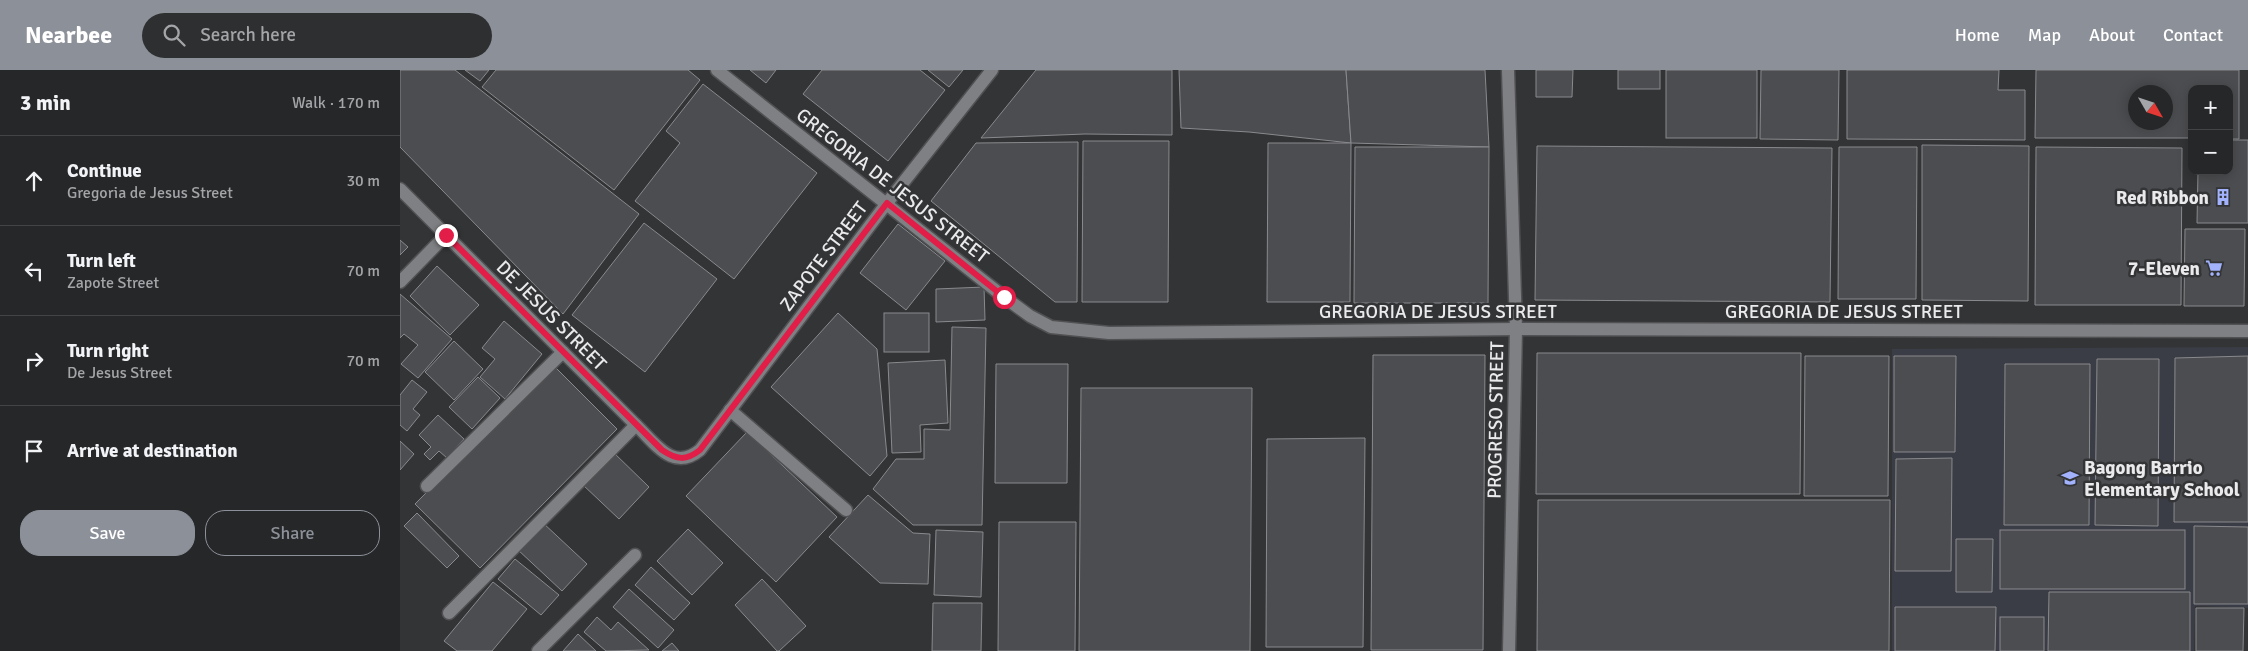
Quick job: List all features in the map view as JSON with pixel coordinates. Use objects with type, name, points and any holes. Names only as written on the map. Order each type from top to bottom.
[{"type":"street","name":"GREGORIA DE JESUS STREET","points":[[717,70],[1004,297],[1030,316],[1051,327],[1109,333],[1516,329],[2248,331]]},
{"type":"street","name":"ZAPOTE STREET","points":[[682,460],[693,456],[700,450],[887,203],[992,70]]},
{"type":"street","name":"PROGRESO STREET","points":[[1508,70],[1516,329],[1509,651]]},
{"type":"street","name":"DE JESUS STREET","points":[[400,189],[662,450],[672,457],[682,460]]},
{"type":"street","points":[[400,282],[446,235]]},
{"type":"street","points":[[427,486],[564,352]]},
{"type":"street","points":[[730,410],[846,510]]},
{"type":"street","points":[[449,613],[636,425]]},
{"type":"street","points":[[538,651],[635,555]]},
{"type":"shaded area","name":"Bagong Barrio Elementary School","points":[[2248,347],[2248,608],[2195,606],[2194,651],[1892,651],[1892,349]]},
{"type":"building","points":[[400,70],[455,70],[639,214],[563,314],[400,147]]},
{"type":"building","points":[[465,70],[489,70],[480,81]]},
{"type":"building","points":[[496,70],[688,70],[700,80],[614,190],[482,87]]},
{"type":"building","points":[[750,70],[776,70],[766,83]]},
{"type":"building","points":[[822,70],[920,70],[945,90],[888,161],[803,94]]},
{"type":"building","points":[[928,70],[963,70],[949,87]]},
{"type":"building","points":[[1036,70],[1172,70],[1172,135],[1085,134],[981,138]]},
{"type":"building","points":[[1179,70],[1346,70],[1351,143],[1249,132],[1181,128]]},
{"type":"building","points":[[1346,70],[1485,70],[1489,147],[1351,143]]},
{"type":"building","points":[[1536,70],[1573,70],[1572,97],[1536,97]]},
{"type":"building","points":[[1618,70],[1660,70],[1660,89],[1618,89]]},
{"type":"building","points":[[1666,70],[1757,70],[1757,138],[1666,138]]},
{"type":"building","points":[[1761,70],[1839,70],[1838,140],[1760,139]]},
{"type":"building","points":[[1847,70],[1999,70],[1998,90],[2025,90],[2025,140],[1847,139]]},
{"type":"building","points":[[2036,70],[2239,70],[2239,139],[2233,139],[2233,85],[2188,85],[2188,138],[2035,138]]},
{"type":"building","points":[[703,84],[817,173],[734,279],[635,201],[680,143],[666,131]]},
{"type":"building","name":"Red Ribbon","points":[[2233,140],[2248,140],[2248,223],[2197,223],[2198,175],[2233,175]]},
{"type":"building","points":[[1083,141],[1169,141],[1168,302],[1082,302]]},
{"type":"building","points":[[1078,142],[1077,302],[1055,302],[931,201],[976,143]]},
{"type":"building","points":[[1268,143],[1351,143],[1350,302],[1267,302]]},
{"type":"building","points":[[1922,145],[2029,146],[2028,301],[1922,300]]},
{"type":"building","points":[[1537,146],[1832,148],[1830,302],[1535,300]]},
{"type":"building","points":[[1355,147],[1489,147],[1488,303],[1354,303]]},
{"type":"building","points":[[1839,147],[1917,147],[1916,299],[1838,299]]},
{"type":"building","points":[[2036,147],[2182,148],[2181,305],[2035,305]]},
{"type":"building","points":[[644,223],[717,279],[645,372],[572,315]]},
{"type":"building","points":[[898,224],[945,261],[906,310],[860,273]]},
{"type":"building","name":"7-Eleven","points":[[2185,229],[2245,229],[2244,306],[2184,306]]},
{"type":"building","points":[[400,240],[408,247],[400,255]]},
{"type":"building","points":[[437,266],[479,305],[450,335],[410,296]]},
{"type":"building","points":[[984,287],[985,320],[936,322],[936,289]]},
{"type":"building","points":[[400,294],[452,339],[418,378],[401,364],[418,345],[404,334],[400,338]]},
{"type":"building","points":[[838,313],[877,349],[887,456],[870,476],[771,387]]},
{"type":"building","points":[[884,313],[929,313],[929,352],[884,352]]},
{"type":"building","points":[[504,321],[542,354],[505,399],[480,377],[495,359],[482,348]]},
{"type":"building","points":[[952,327],[986,328],[982,525],[913,525],[873,489],[896,459],[924,459],[924,429],[950,430]]},
{"type":"building","points":[[454,341],[483,369],[454,400],[425,372]]},
{"type":"building","points":[[1537,353],[1801,353],[1800,494],[1536,494]]},
{"type":"building","points":[[1373,355],[1485,355],[1483,650],[1371,650]]},
{"type":"building","points":[[1805,356],[1889,356],[1888,496],[1804,496]]},
{"type":"building","points":[[1894,356],[1956,356],[1955,452],[1894,452]]},
{"type":"building","points":[[2248,356],[2248,522],[2174,522],[2175,358]]},
{"type":"building","points":[[2097,359],[2159,359],[2158,526],[2095,525]]},
{"type":"building","points":[[945,360],[948,423],[920,425],[921,452],[892,453],[888,363]]},
{"type":"building","points":[[996,364],[1068,364],[1067,483],[995,483]]},
{"type":"building","points":[[2005,364],[2090,364],[2089,525],[2004,525]]},
{"type":"building","points":[[553,365],[617,429],[480,568],[415,504]]},
{"type":"building","points":[[478,377],[500,398],[472,429],[449,407]]},
{"type":"building","points":[[412,380],[427,392],[413,409],[420,415],[407,431],[400,425],[400,395]]},
{"type":"building","points":[[1081,388],[1252,388],[1250,651],[1079,651]]},
{"type":"building","points":[[438,415],[464,439],[447,458],[439,451],[430,460],[424,454],[431,447],[419,435]]},
{"type":"building","points":[[747,432],[837,517],[776,582],[686,496]]},
{"type":"building","points":[[1365,438],[1363,647],[1266,647],[1267,439]]},
{"type":"building","points":[[400,441],[414,454],[400,470]]},
{"type":"building","points":[[612,451],[649,487],[619,519],[582,484]]},
{"type":"building","points":[[1952,458],[1951,571],[1895,571],[1896,459]]},
{"type":"building","points":[[868,495],[913,533],[930,534],[928,584],[880,583],[829,537]]},
{"type":"building","points":[[1538,500],[1890,500],[1889,651],[1537,651]]},
{"type":"building","points":[[417,513],[459,556],[447,568],[404,526]]},
{"type":"building","points":[[542,522],[587,564],[562,591],[517,549]]},
{"type":"building","points":[[999,522],[1076,522],[1075,651],[998,651]]},
{"type":"building","points":[[2194,526],[2248,527],[2248,604],[2194,604]]},
{"type":"building","points":[[688,529],[723,563],[692,595],[657,561]]},
{"type":"building","points":[[936,530],[983,532],[981,597],[934,595]]},
{"type":"building","points":[[2000,530],[2185,530],[2185,589],[2000,589]]},
{"type":"building","points":[[1956,539],[1993,539],[1992,592],[1956,592]]},
{"type":"building","points":[[515,559],[559,595],[541,615],[498,579]]},
{"type":"building","points":[[651,567],[690,603],[674,620],[635,585]]},
{"type":"building","points":[[762,579],[806,626],[779,651],[735,605]]},
{"type":"building","points":[[493,582],[527,609],[492,651],[457,651],[444,641]]},
{"type":"building","points":[[629,589],[674,630],[658,648],[613,607]]},
{"type":"building","points":[[2049,592],[2190,592],[2190,651],[2048,651]]},
{"type":"building","points":[[933,603],[982,603],[981,651],[932,651]]},
{"type":"building","points":[[1895,607],[1996,607],[1995,651],[1895,651]]},
{"type":"building","points":[[2196,608],[2244,608],[2243,651],[2196,651]]},
{"type":"building","points":[[597,617],[611,630],[618,622],[649,650],[606,651],[584,632]]},
{"type":"building","points":[[2000,617],[2044,617],[2044,651],[2000,651]]},
{"type":"building","points":[[578,634],[596,651],[563,651]]},
{"type":"building","points":[[672,643],[679,651],[662,651]]},
{"type":"place","name":"Red Ribbon","points":[[2223,197]]},
{"type":"place","name":"7-Eleven","points":[[2214,268]]},
{"type":"place","name":"Bagong Barrio Elementary School","points":[[2070,478]]},
{"type":"route","points":[[446,235],[662,450],[672,457],[682,460],[693,456],[700,450],[887,203],[1004,297]]}]
